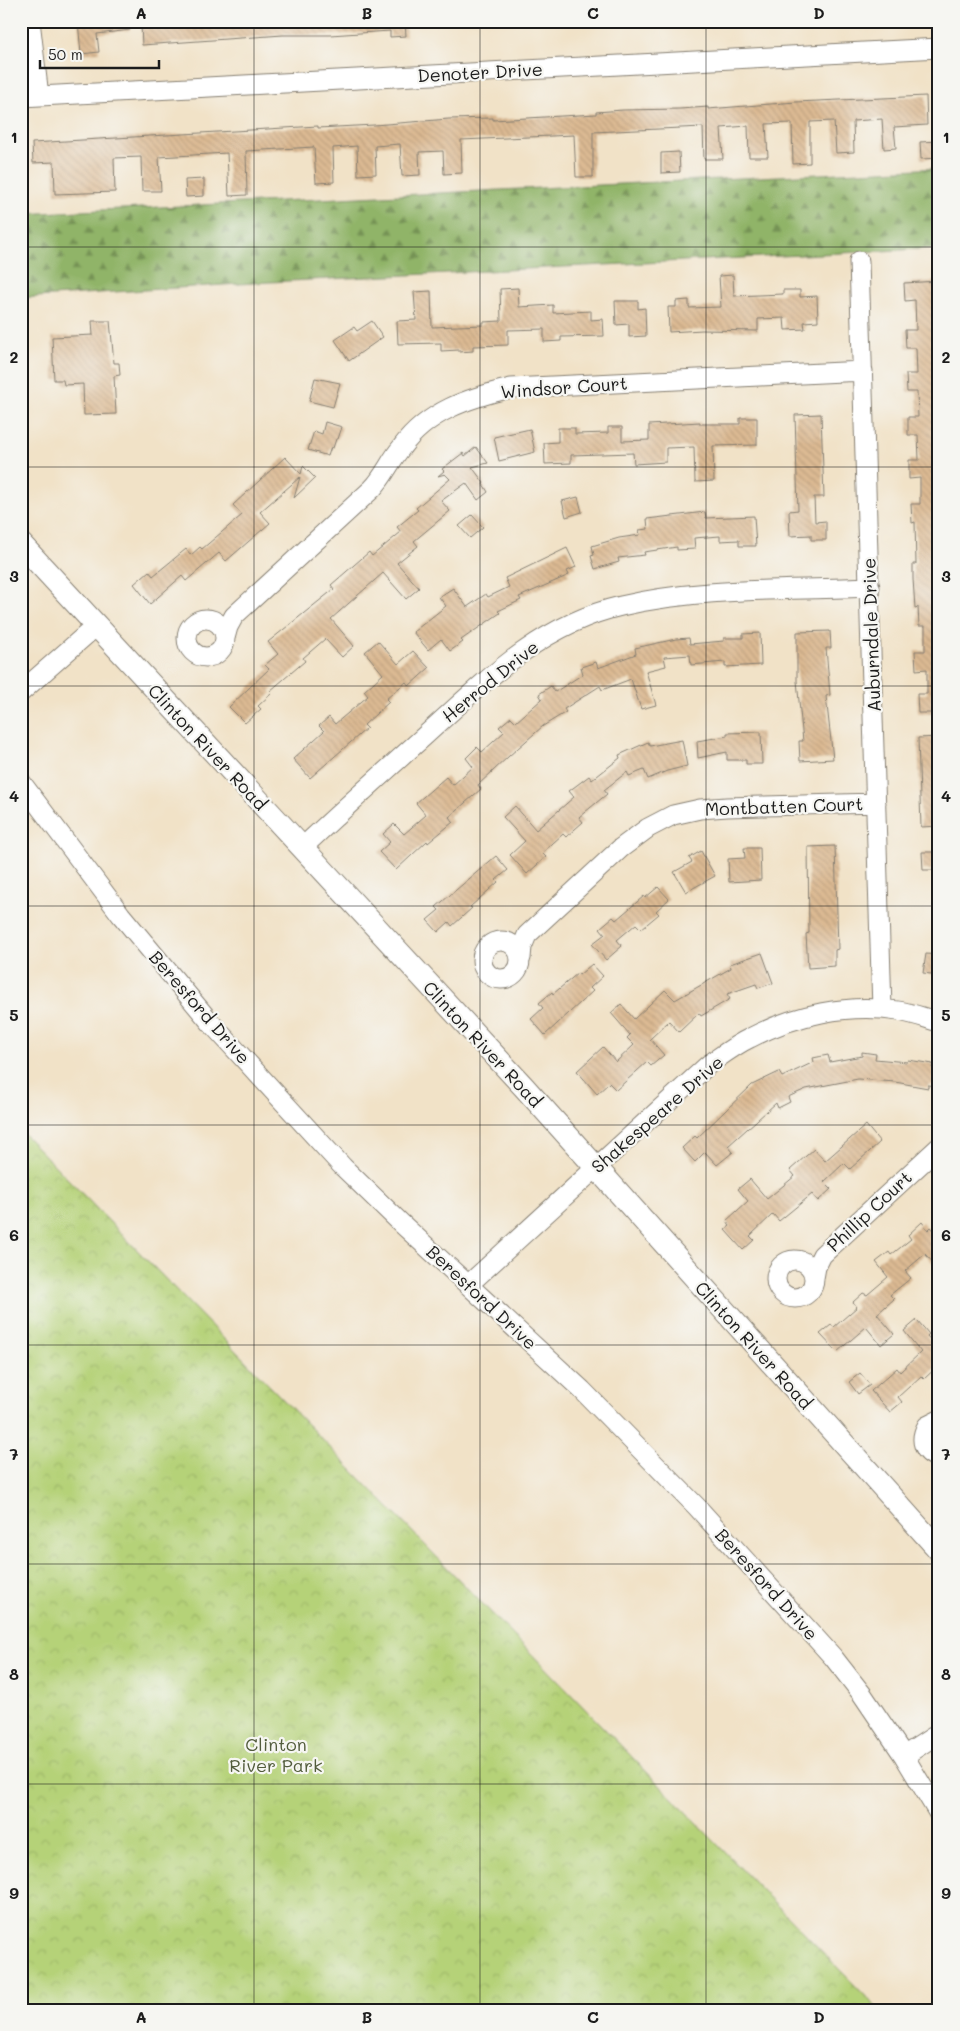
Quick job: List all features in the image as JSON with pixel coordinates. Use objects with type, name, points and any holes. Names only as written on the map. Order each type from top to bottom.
[{"type":"street","points":[[30,21],[30,96]]},
{"type":"street","name":"Denoter Drive","points":[[30,96],[939,48]]},
{"type":"street","name":"Auburndale Drive","points":[[859,261],[882,1009]]},
{"type":"street","name":"Windsor Court","points":[[234,616],[204,619],[192,624],[187,635],[189,647],[198,655],[210,656],[220,650],[234,616],[372,490],[381,480],[398,451],[412,435],[440,412],[462,401],[478,395],[511,388],[862,371]]},
{"type":"street","name":"Clinton River Road","points":[[21,544],[524,1087],[939,1550]]},
{"type":"street","name":"Herrod Drive","points":[[302,848],[461,702],[521,651],[551,633],[619,606],[660,598],[714,592],[870,587]]},
{"type":"street","points":[[210,619],[221,626],[225,638]]},
{"type":"street","points":[[21,692],[96,626]]},
{"type":"street","name":"Beresford Drive","points":[[21,782],[121,915],[211,1023],[343,1167],[582,1390],[697,1507],[833,1657],[862,1694],[904,1756],[939,1814]]},
{"type":"street","name":"Montbatten Court","points":[[527,935],[492,943],[483,953],[483,965],[486,971],[496,978],[508,978],[518,970],[522,947],[527,935],[622,848],[648,828],[674,816],[700,809],[727,806],[876,802]]},
{"type":"street","points":[[504,941],[515,946],[521,958]]},
{"type":"street","name":"Shakespeare Drive","points":[[468,1285],[708,1064],[748,1038],[781,1023],[820,1013],[864,1009],[900,1011],[939,1022]]},
{"type":"street","name":"Phillip Court","points":[[822,1255],[786,1262],[781,1266],[776,1278],[779,1290],[789,1297],[801,1297],[811,1290],[816,1267],[822,1255],[939,1147]]},
{"type":"street","points":[[798,1260],[809,1266],[814,1278]]},
{"type":"street","points":[[939,1420],[927,1426],[922,1438],[926,1450],[939,1458]]},
{"type":"street","points":[[904,1756],[939,1733]]},
{"type":"green space","points":[[939,168],[939,248],[270,282],[21,298],[21,214]]},
{"type":"green space","name":"Clinton River Park","points":[[21,1131],[879,2010],[21,2010]]},
{"type":"building","points":[[78,21],[129,21],[130,30],[97,34],[99,52],[81,54]]},
{"type":"building","points":[[154,21],[405,21],[406,36],[390,37],[390,31],[330,35],[283,35],[142,45],[141,25],[154,24]]},
{"type":"building","points":[[926,96],[927,125],[894,127],[896,148],[884,149],[882,119],[853,121],[854,152],[836,153],[834,121],[810,122],[810,163],[793,164],[792,123],[766,124],[768,157],[749,157],[748,126],[721,128],[723,159],[704,159],[703,127],[593,132],[593,177],[576,177],[574,135],[461,140],[462,173],[444,174],[443,151],[419,152],[420,175],[402,176],[400,144],[375,146],[376,174],[358,175],[357,146],[333,148],[334,182],[316,183],[314,147],[246,151],[247,195],[229,196],[227,153],[159,157],[161,191],[142,191],[141,157],[114,158],[115,192],[55,194],[54,162],[33,163],[32,143],[318,126],[318,128],[374,125],[449,119],[493,118],[493,120],[596,114],[596,112],[623,110],[708,107],[708,109],[796,102]]},
{"type":"building","points":[[939,141],[939,158],[921,159],[920,142]]},
{"type":"building","points":[[679,152],[680,172],[661,173],[661,153]]},
{"type":"building","points":[[204,179],[204,196],[186,197],[185,180]]},
{"type":"building","points":[[733,275],[734,296],[783,294],[783,290],[800,290],[800,297],[817,296],[818,321],[804,322],[805,329],[785,330],[784,318],[758,319],[758,331],[702,330],[669,332],[668,307],[676,307],[676,301],[689,300],[689,308],[721,307],[719,276]]},
{"type":"building","points":[[939,281],[939,713],[918,713],[917,694],[927,694],[927,669],[916,670],[915,651],[925,651],[925,626],[919,626],[918,607],[915,608],[913,579],[913,564],[916,564],[915,522],[912,523],[911,504],[920,504],[920,478],[909,479],[909,460],[919,460],[918,435],[908,435],[908,417],[918,417],[917,392],[907,392],[906,374],[917,374],[916,348],[906,348],[905,330],[916,330],[915,300],[905,301],[904,283]]},
{"type":"building","points":[[518,288],[519,307],[553,305],[553,313],[591,311],[591,320],[603,319],[604,336],[561,337],[561,341],[544,342],[544,329],[508,330],[508,345],[473,346],[473,351],[459,352],[459,350],[441,351],[441,343],[398,344],[397,321],[416,320],[414,292],[431,291],[432,327],[483,325],[483,322],[501,321],[500,289]]},
{"type":"building","points":[[615,301],[638,301],[638,309],[645,308],[646,336],[629,337],[629,324],[616,325]]},
{"type":"building","points":[[92,321],[110,321],[114,363],[119,363],[120,375],[114,376],[116,414],[84,415],[83,384],[64,385],[63,380],[54,380],[52,337],[93,335]]},
{"type":"building","points":[[372,321],[383,337],[349,361],[335,340],[354,327],[357,331]]},
{"type":"building","points":[[315,378],[340,383],[333,407],[309,401]]},
{"type":"building","points":[[821,414],[824,497],[814,497],[815,522],[826,521],[826,540],[811,540],[811,535],[790,536],[789,511],[798,510],[795,415]]},
{"type":"building","points":[[740,418],[757,418],[757,445],[713,446],[714,481],[695,482],[694,447],[666,448],[666,462],[634,464],[633,453],[571,455],[571,463],[545,464],[544,443],[558,442],[558,428],[575,428],[575,434],[608,433],[608,427],[622,427],[622,441],[649,440],[649,425],[700,422],[700,424],[740,424]]},
{"type":"building","points":[[325,422],[342,427],[338,439],[336,439],[333,448],[331,447],[328,456],[308,450],[314,431],[322,434]]},
{"type":"building","points":[[530,429],[535,452],[499,461],[494,437]]},
{"type":"building","points":[[476,447],[488,463],[472,467],[488,492],[478,500],[466,483],[441,501],[450,511],[414,541],[418,546],[397,563],[419,588],[406,599],[383,573],[331,619],[354,646],[342,657],[325,639],[303,658],[305,661],[270,691],[272,693],[258,706],[261,709],[245,723],[229,707],[269,669],[265,665],[278,654],[268,642],[334,589],[331,585],[369,552],[372,556],[401,532],[397,527],[450,479],[445,474],[438,476],[444,471],[442,469],[463,453],[465,456]]},
{"type":"building","points":[[285,457],[301,474],[303,466],[315,478],[294,498],[300,477],[260,512],[270,523],[226,561],[219,553],[186,581],[182,576],[150,604],[134,584],[149,571],[153,576],[186,549],[191,555],[200,547],[202,549],[242,515],[233,505]]},
{"type":"building","points":[[578,497],[582,512],[566,517],[562,501]]},
{"type":"building","points":[[705,512],[706,518],[754,516],[756,546],[739,546],[739,540],[720,541],[720,536],[694,538],[695,549],[677,550],[677,547],[644,552],[645,555],[618,558],[619,562],[595,569],[591,556],[594,555],[592,546],[619,538],[640,535],[639,530],[648,529],[647,519]]},
{"type":"building","points":[[472,515],[483,527],[470,538],[459,526]]},
{"type":"building","points":[[567,548],[576,567],[567,571],[569,575],[519,597],[521,600],[498,611],[500,613],[461,640],[463,642],[450,651],[441,639],[428,650],[413,632],[446,606],[439,597],[453,588],[467,607],[486,594],[488,597],[509,587],[505,578]]},
{"type":"building","points":[[830,631],[831,648],[826,648],[830,695],[826,696],[833,759],[800,761],[799,741],[803,741],[797,681],[797,632]]},
{"type":"building","points":[[760,633],[761,665],[725,667],[725,662],[691,665],[690,655],[664,657],[666,666],[646,671],[656,705],[641,709],[631,679],[602,690],[600,686],[564,709],[566,712],[543,726],[509,756],[478,785],[481,789],[449,817],[453,822],[428,843],[427,841],[396,870],[379,852],[390,842],[383,834],[394,824],[404,834],[426,815],[416,803],[446,777],[453,785],[473,767],[466,758],[477,747],[482,752],[504,732],[499,727],[511,717],[516,722],[542,699],[539,694],[551,686],[555,692],[583,674],[581,667],[596,662],[598,668],[636,654],[635,648],[676,639],[689,638],[690,644],[724,641],[724,638],[743,638],[743,634]]},
{"type":"building","points":[[378,641],[398,664],[413,651],[429,668],[409,686],[406,682],[386,699],[389,702],[364,725],[367,728],[310,778],[293,759],[324,731],[319,726],[329,717],[335,724],[368,696],[364,691],[383,674],[365,652]]},
{"type":"building","points":[[761,732],[762,764],[746,764],[746,760],[727,760],[727,752],[698,758],[697,741],[727,736],[727,733]]},
{"type":"building","points":[[939,737],[939,826],[921,827],[918,738]]},
{"type":"building","points":[[682,740],[687,766],[667,771],[648,779],[644,770],[629,776],[627,772],[604,790],[607,794],[579,817],[583,822],[566,837],[563,834],[542,853],[546,857],[527,874],[510,855],[525,841],[503,817],[515,806],[536,830],[574,797],[569,791],[589,776],[592,780],[620,758],[619,755],[648,742],[650,746]]},
{"type":"building","points":[[835,846],[838,949],[835,950],[835,966],[808,968],[806,934],[809,933],[808,847]]},
{"type":"building","points":[[744,848],[760,848],[761,880],[729,882],[728,859],[745,858]]},
{"type":"building","points":[[701,851],[715,876],[686,892],[674,872],[692,862],[689,858]]},
{"type":"building","points":[[922,852],[939,852],[939,870],[923,870]]},
{"type":"building","points":[[496,856],[508,870],[452,926],[449,922],[438,932],[427,920],[439,910],[436,907]]},
{"type":"building","points":[[658,887],[669,899],[656,911],[659,914],[641,929],[636,924],[617,940],[622,946],[606,960],[592,944],[605,934],[600,928],[613,917],[616,920],[644,896],[645,898]]},
{"type":"building","points":[[762,953],[773,983],[758,988],[756,984],[727,994],[730,999],[701,1016],[699,1013],[679,1032],[669,1021],[650,1039],[664,1055],[651,1066],[647,1062],[616,1090],[609,1083],[597,1094],[577,1071],[603,1047],[616,1062],[634,1045],[627,1038],[630,1035],[611,1013],[621,1004],[634,1019],[665,990],[675,1000],[731,968],[730,964]]},
{"type":"building","points":[[926,954],[939,955],[939,975],[923,973]]},
{"type":"building","points":[[592,964],[603,976],[590,988],[593,991],[545,1035],[531,1019],[543,1008],[539,1003]]},
{"type":"building","points":[[862,1052],[876,1054],[875,1059],[907,1062],[908,1060],[933,1064],[932,1068],[939,1070],[939,1086],[928,1085],[928,1088],[895,1082],[858,1079],[806,1089],[788,1097],[790,1102],[778,1108],[776,1103],[728,1146],[733,1152],[717,1165],[705,1152],[695,1162],[682,1148],[695,1136],[697,1138],[752,1085],[779,1072],[782,1077],[814,1062],[813,1058],[828,1055],[830,1062],[862,1056]]},
{"type":"building","points":[[866,1125],[880,1142],[850,1169],[844,1163],[824,1182],[831,1189],[818,1201],[812,1194],[779,1221],[773,1214],[750,1236],[754,1240],[743,1250],[725,1230],[730,1226],[726,1221],[748,1201],[738,1189],[750,1179],[767,1199],[795,1176],[790,1170],[814,1149],[825,1161]]},
{"type":"building","points":[[922,1222],[928,1230],[931,1227],[939,1236],[939,1269],[925,1254],[905,1271],[911,1278],[890,1295],[894,1299],[877,1314],[894,1334],[881,1345],[866,1327],[837,1352],[820,1334],[831,1325],[834,1327],[857,1307],[853,1302],[863,1293],[867,1295],[888,1277],[876,1262],[889,1252],[891,1255],[911,1239],[908,1235]]},
{"type":"building","points":[[917,1320],[929,1334],[927,1336],[939,1349],[939,1365],[924,1379],[921,1376],[898,1397],[902,1402],[890,1412],[871,1391],[897,1368],[900,1372],[921,1352],[904,1331]]},
{"type":"building","points":[[860,1373],[870,1385],[858,1394],[849,1382]]}]
